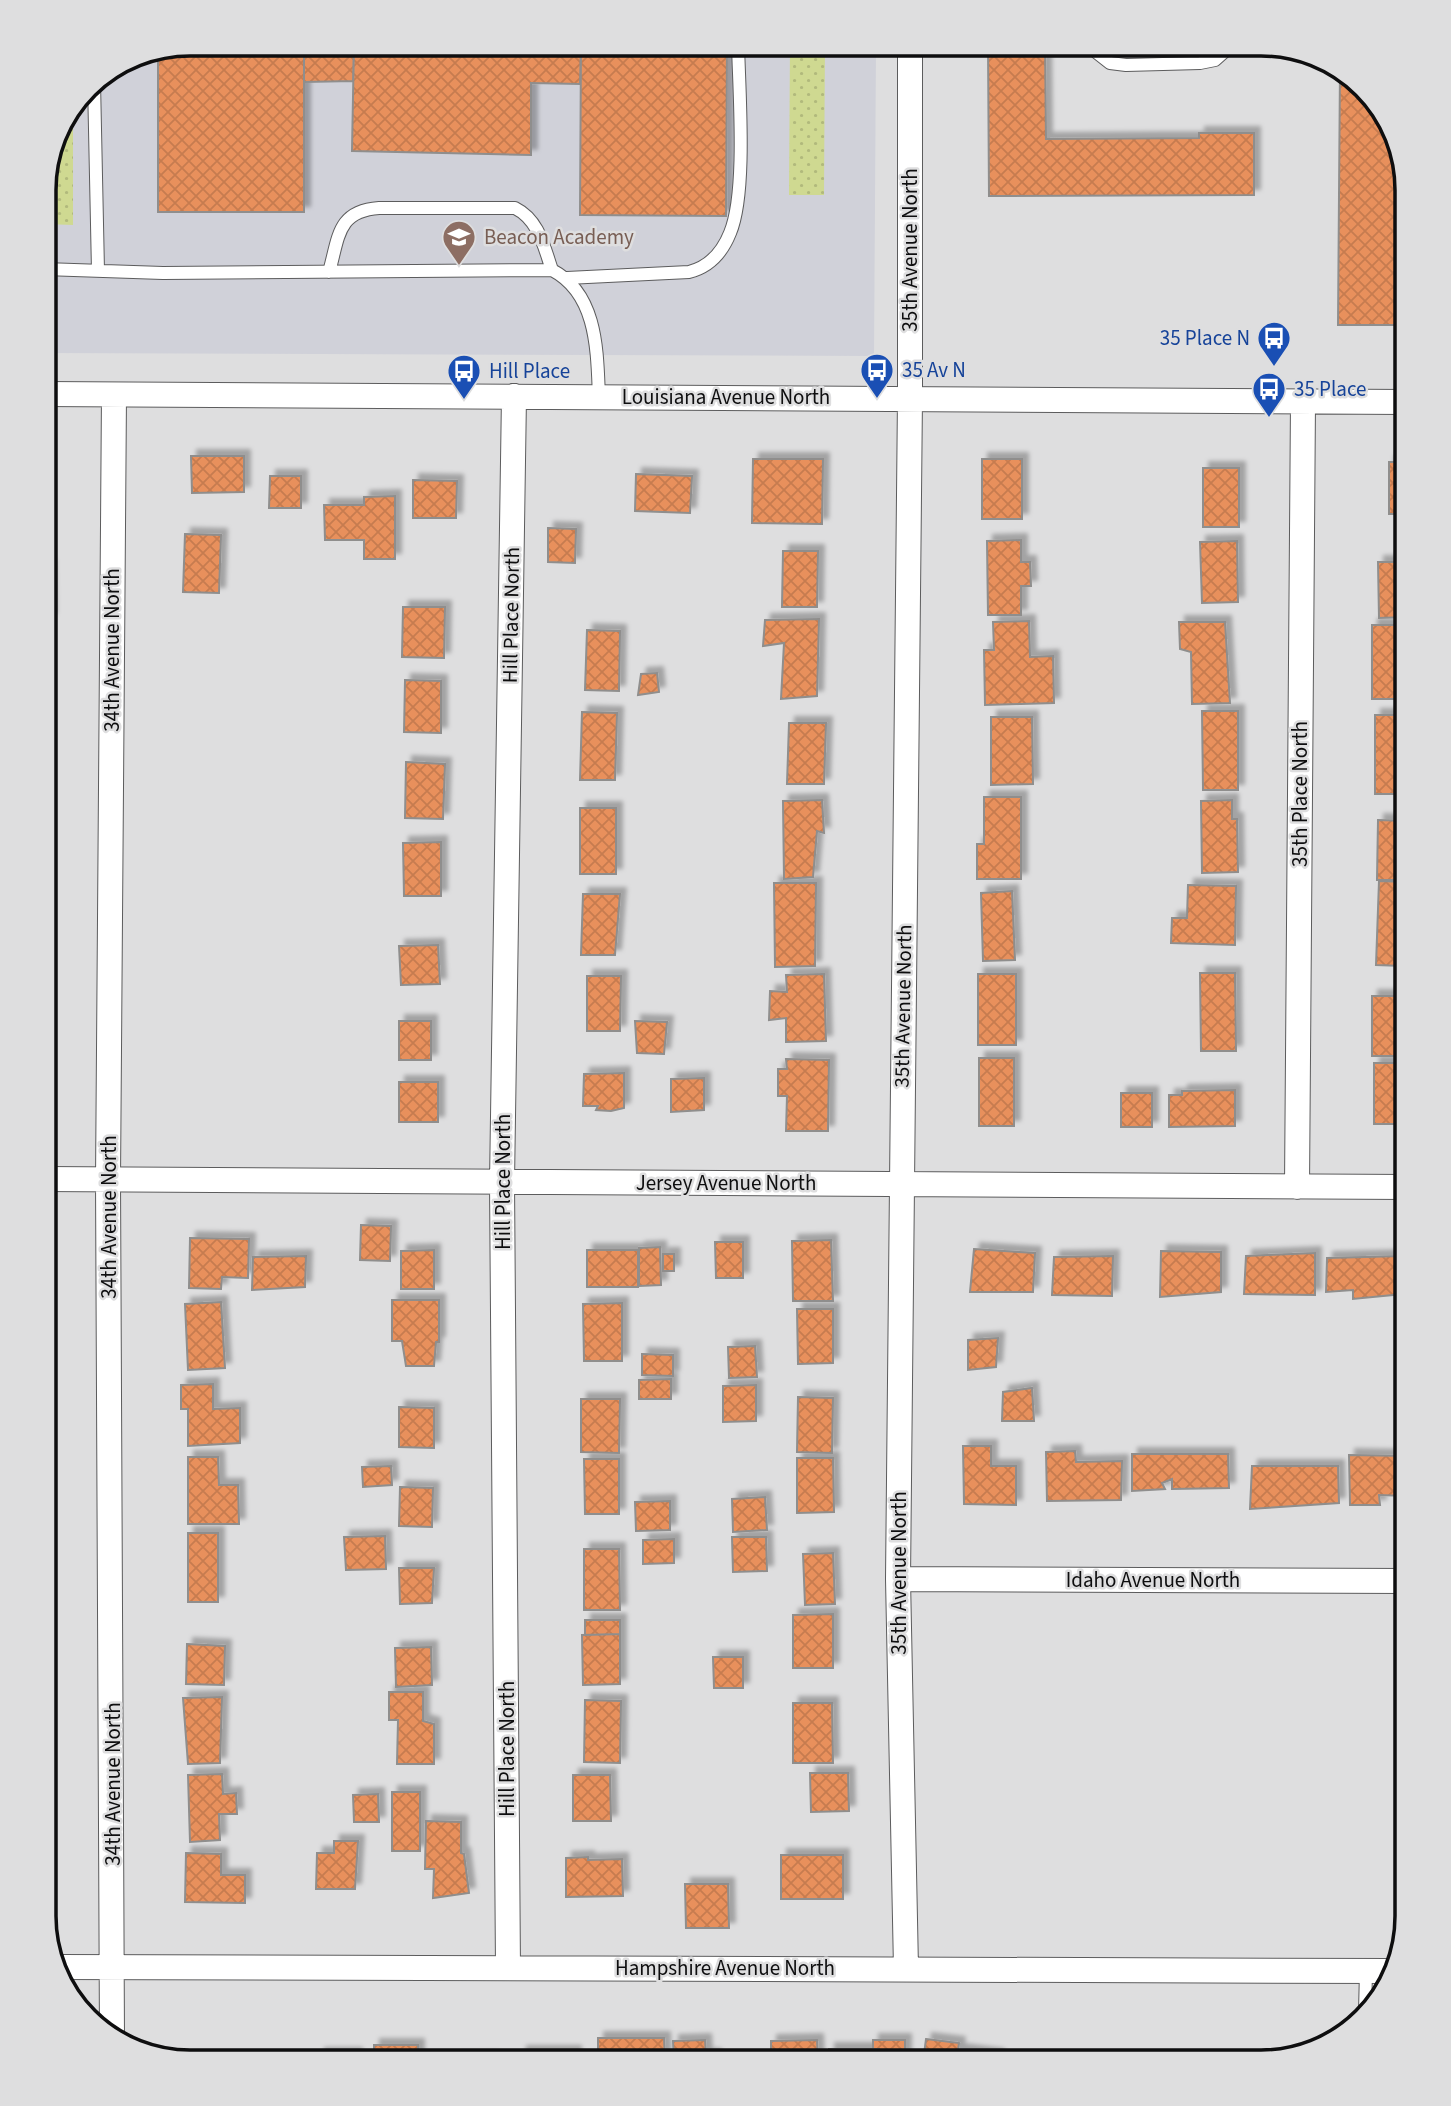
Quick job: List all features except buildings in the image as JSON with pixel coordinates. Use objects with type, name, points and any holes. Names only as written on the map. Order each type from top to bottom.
[{"type":"street","name":"35th Avenue North","points":[[906,1968],[898,1579],[910,397],[910,56]]},
{"type":"street","name":"Louisiana Avenue North","points":[[56,394],[910,397],[1395,402]]},
{"type":"street","name":"34th Avenue North","points":[[112,2024],[108,1180],[114,395]]},
{"type":"street","name":"Hill Place North","points":[[508,1968],[502,1182],[514,396]]},
{"type":"street","name":"35th Place North","points":[[1297,1187],[1303,402]]},
{"type":"street","name":"Jersey Avenue North","points":[[56,1179],[1395,1187]]},
{"type":"street","name":"Idaho Avenue North","points":[[898,1579],[1395,1581]]},
{"type":"street","name":"Hampshire Avenue North","points":[[66,1967],[1383,1971]]},
{"type":"lane","points":[[567,278],[689,272],[702,268],[724,246],[737,209],[738,56]]},
{"type":"lane","points":[[1101,56],[1110,63],[1126,65],[1200,63],[1215,60],[1220,56]]},
{"type":"lane","points":[[94,96],[98,271]]},
{"type":"lane","points":[[330,272],[341,227],[350,215],[363,209],[379,208],[515,208],[527,214],[538,230],[552,270]]},
{"type":"lane","points":[[56,269],[330,272],[552,270],[567,278],[584,300],[592,327],[599,397]]},
{"type":"lane","points":[[1365,2000],[1366,1971]]},
{"type":"shaded area","name":"Beacon Academy","points":[[876,56],[874,356],[56,353],[56,181],[61,155],[70,131],[95,95],[123,74],[139,66],[172,57]]},
{"type":"green space","points":[[790,56],[825,56],[824,195],[789,195]]},
{"type":"green space","points":[[73,126],[73,225],[56,224],[56,181],[61,155]]},
{"type":"place","name":"Beacon Academy","points":[[459,267]]},
{"type":"place","name":"35 Place N","points":[[1274,368]]},
{"type":"place","name":"35 Av N","points":[[877,400]]},
{"type":"place","name":"Hill Place","points":[[464,401]]},
{"type":"place","name":"35 Place","points":[[1269,419]]}]
